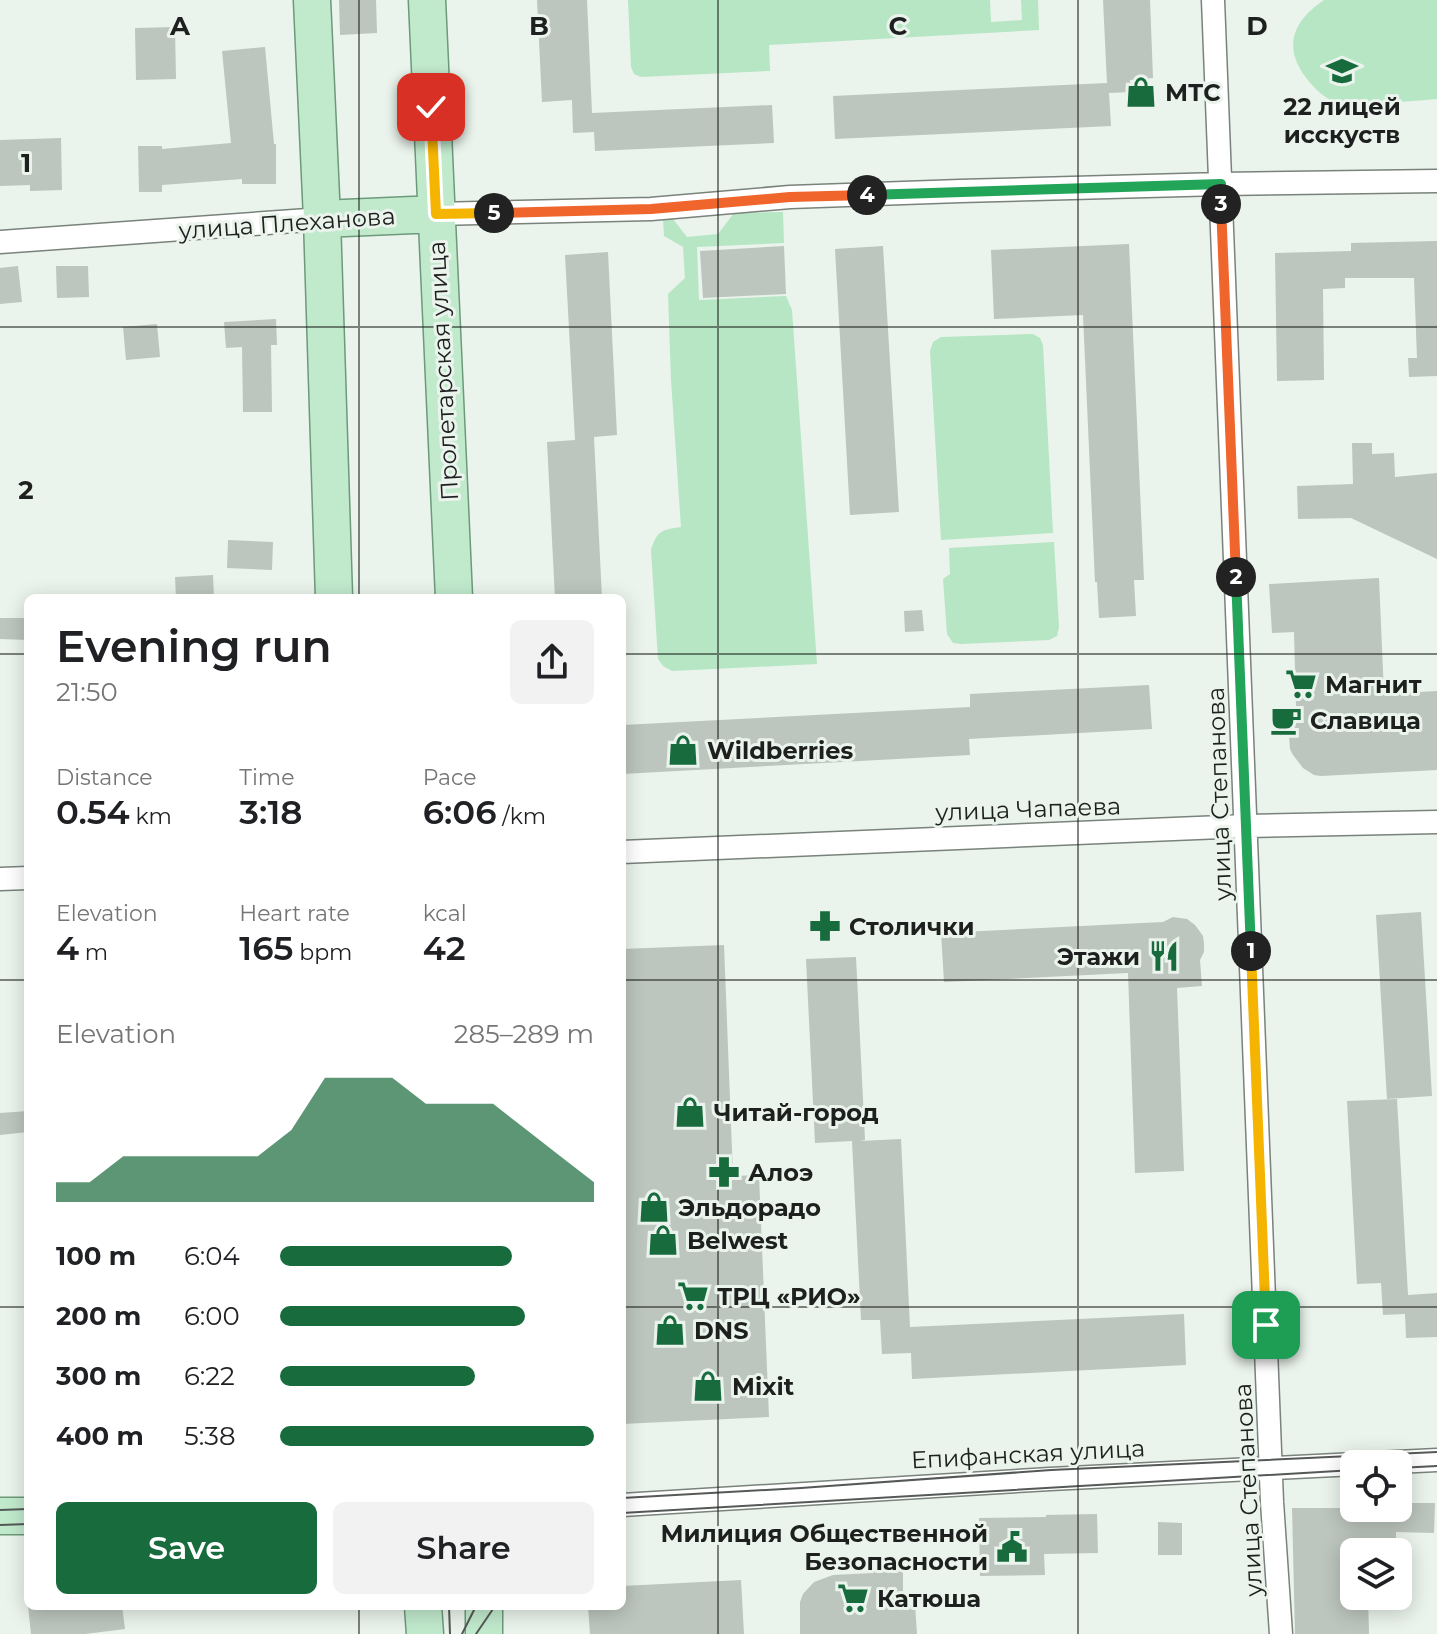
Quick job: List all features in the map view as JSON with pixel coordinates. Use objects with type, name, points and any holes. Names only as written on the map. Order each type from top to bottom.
[{"type":"main road","points":[[312,0],[334,594]]},
{"type":"main road","name":"Пролетарская улица","points":[[427,0],[454,594]]},
{"type":"main road","name":"улица Плеханова","points":[[322,219],[436,214]]},
{"type":"main road","points":[[0,1516],[24,1516]]},
{"type":"main road","points":[[423,1610],[425,1634]]},
{"type":"main road","points":[[484,1610],[484,1634]]},
{"type":"street","name":"улица Степанова","points":[[1213,0],[1271,1467],[1281,1634]]},
{"type":"street","name":"улица Плеханова","points":[[436,214],[651,209],[790,197],[976,190],[1437,181]]},
{"type":"street","name":"улица Плеханова","points":[[0,242],[322,219]]},
{"type":"street","name":"улица Чапаева","points":[[626,852],[1246,826],[1437,822]]},
{"type":"street","points":[[0,879],[24,878]]},
{"type":"street","name":"Епифанская улица","points":[[626,1505],[1437,1460]]},
{"type":"green space","points":[[628,0],[990,0],[991,22],[1022,20],[1021,0],[1038,0],[1039,30],[769,45],[770,71],[641,77],[634,74],[631,67]]},
{"type":"green space","points":[[1324,0],[1437,0],[1437,99],[1343,103],[1332,101],[1320,93],[1299,67],[1293,45],[1298,26]]},
{"type":"green space","points":[[783,212],[784,243],[697,247],[699,300],[786,296],[792,310],[817,664],[672,671],[658,659],[651,550],[661,532],[681,527],[668,294],[685,278],[683,247],[664,236],[663,219],[673,219],[687,237],[718,234],[734,213]]},
{"type":"green space","points":[[1033,334],[1040,338],[1043,345],[1053,533],[941,540],[930,351],[933,342],[941,337]]},
{"type":"green space","points":[[1054,542],[1057,636],[1049,640],[953,643],[947,634],[943,579],[950,574],[949,548]]},
{"type":"building","points":[[339,0],[376,0],[377,33],[340,35]]},
{"type":"building","points":[[537,0],[587,0],[592,113],[772,105],[774,143],[595,151],[594,132],[573,133],[572,100],[542,102]]},
{"type":"building","points":[[1103,0],[1150,0],[1153,78],[1130,80],[1131,92],[1109,93],[1111,126],[835,139],[833,96],[1107,83]]},
{"type":"building","points":[[175,27],[176,79],[136,80],[135,28]]},
{"type":"building","points":[[265,47],[276,144],[276,184],[242,184],[242,179],[162,185],[162,192],[139,192],[138,146],[162,146],[162,149],[231,143],[222,51]]},
{"type":"building","points":[[61,138],[62,190],[30,191],[30,185],[0,186],[0,140]]},
{"type":"building","points":[[1437,241],[1437,376],[1409,377],[1408,358],[1417,358],[1414,278],[1345,278],[1345,288],[1323,289],[1324,380],[1277,381],[1275,253],[1351,251],[1351,243]]},
{"type":"building","points":[[1129,244],[1144,580],[1134,580],[1136,616],[1099,618],[1083,315],[994,319],[991,250]]},
{"type":"building","points":[[784,246],[786,294],[703,298],[700,251]]},
{"type":"building","points":[[883,246],[899,512],[850,515],[835,249]]},
{"type":"building","points":[[608,252],[617,435],[594,437],[602,594],[555,594],[547,442],[575,440],[565,255]]},
{"type":"building","points":[[18,266],[22,302],[0,304],[0,268]]},
{"type":"building","points":[[56,266],[88,266],[89,297],[57,298]]},
{"type":"building","points":[[276,319],[277,345],[271,345],[272,412],[243,412],[242,347],[226,348],[224,322]]},
{"type":"building","points":[[157,324],[160,357],[126,360],[123,327]]},
{"type":"building","points":[[1352,443],[1372,443],[1372,454],[1394,453],[1395,477],[1437,473],[1437,559],[1351,518],[1298,519],[1297,486],[1353,484]]},
{"type":"building","points":[[228,540],[273,542],[272,570],[227,568]]},
{"type":"building","points":[[213,575],[214,594],[176,594],[175,577]]},
{"type":"building","points":[[1379,578],[1384,694],[1437,691],[1437,770],[1314,775],[1303,768],[1290,749],[1287,708],[1296,707],[1294,632],[1272,633],[1269,584]]},
{"type":"building","points":[[922,610],[924,631],[905,632],[904,611]]},
{"type":"building","points":[[0,618],[24,618],[24,640],[0,639]]},
{"type":"building","points":[[1149,685],[1152,729],[969,739],[970,755],[626,774],[626,725],[970,707],[970,694]]},
{"type":"building","points":[[1421,912],[1432,1096],[1387,1099],[1376,915]]},
{"type":"building","points":[[1173,917],[1187,919],[1195,925],[1203,936],[1204,944],[1200,960],[1202,986],[1177,988],[1184,1171],[1135,1173],[1128,973],[944,982],[941,933],[1163,922]]},
{"type":"building","name":"ТРЦ «РИО»","points":[[724,945],[733,1176],[759,1175],[769,1417],[626,1424],[626,949]]},
{"type":"building","points":[[856,957],[865,1140],[860,1141],[901,1139],[910,1327],[1184,1314],[1186,1365],[912,1379],[911,1353],[882,1354],[880,1320],[861,1320],[852,1141],[815,1143],[806,959]]},
{"type":"building","points":[[1397,1099],[1408,1295],[1437,1293],[1437,1337],[1406,1338],[1405,1314],[1383,1315],[1381,1283],[1357,1284],[1347,1101]]},
{"type":"building","points":[[24,1111],[24,1132],[0,1135],[0,1113]]},
{"type":"building","points":[[1412,1503],[1435,1503],[1434,1533],[1396,1532],[1396,1538],[1340,1538],[1340,1610],[1368,1610],[1369,1634],[1295,1634],[1292,1508],[1340,1508],[1340,1522],[1412,1522]]},
{"type":"building","name":"Милиция Общественной Безопасности","points":[[1097,1514],[1098,1553],[1044,1554],[1045,1575],[980,1576],[979,1518]]},
{"type":"building","points":[[1158,1522],[1182,1523],[1182,1555],[1158,1555]]},
{"type":"building","name":"Катюша","points":[[872,1568],[891,1568],[903,1572],[903,1606],[915,1605],[917,1634],[800,1634],[800,1602],[814,1582],[833,1575],[873,1573]]},
{"type":"building","points":[[741,1580],[744,1634],[590,1634],[588,1610],[626,1610],[626,1586]]},
{"type":"building","points":[[28,1610],[123,1610],[125,1629],[85,1634],[31,1634]]},
{"type":"tram line","points":[[626,1498],[1051,1470],[1437,1452]]},
{"type":"tram line","points":[[1412,1467],[1437,1466]]},
{"type":"tram line","points":[[626,1513],[1340,1471]]},
{"type":"tram line","points":[[0,1510],[24,1509]]},
{"type":"tram line","points":[[0,1525],[24,1524]]},
{"type":"tram line","points":[[449,1610],[450,1634]]},
{"type":"tram line","points":[[462,1634],[474,1610]]},
{"type":"tram line","points":[[476,1634],[492,1610]]},
{"type":"place","name":"22 лицей исскуств","points":[[1342,71]]},
{"type":"place","name":"МТС","points":[[1141,92]]},
{"type":"place","name":"Магнит","points":[[1301,684]]},
{"type":"place","name":"Славица","points":[[1286,720]]},
{"type":"place","name":"Wildberries","points":[[683,750]]},
{"type":"place","name":"Столички","points":[[825,926]]},
{"type":"place","name":"Этажи","points":[[1164,956]]},
{"type":"place","name":"Читай-город","points":[[690,1112]]},
{"type":"place","name":"Алоэ","points":[[724,1172]]},
{"type":"place","name":"Эльдорадо","points":[[654,1207]]},
{"type":"place","name":"Belwest","points":[[663,1240]]},
{"type":"place","name":"ТРЦ «РИО»","points":[[693,1296]]},
{"type":"place","name":"DNS","points":[[670,1330]]},
{"type":"place","name":"Mixit","points":[[708,1386]]},
{"type":"place","name":"Милиция Общественной Безопасности","points":[[1012,1547]]},
{"type":"place","name":"Катюша","points":[[853,1598]]},
{"type":"route","points":[[431,107],[436,214],[651,209],[790,197],[1221,184],[1266,1325]]}]
